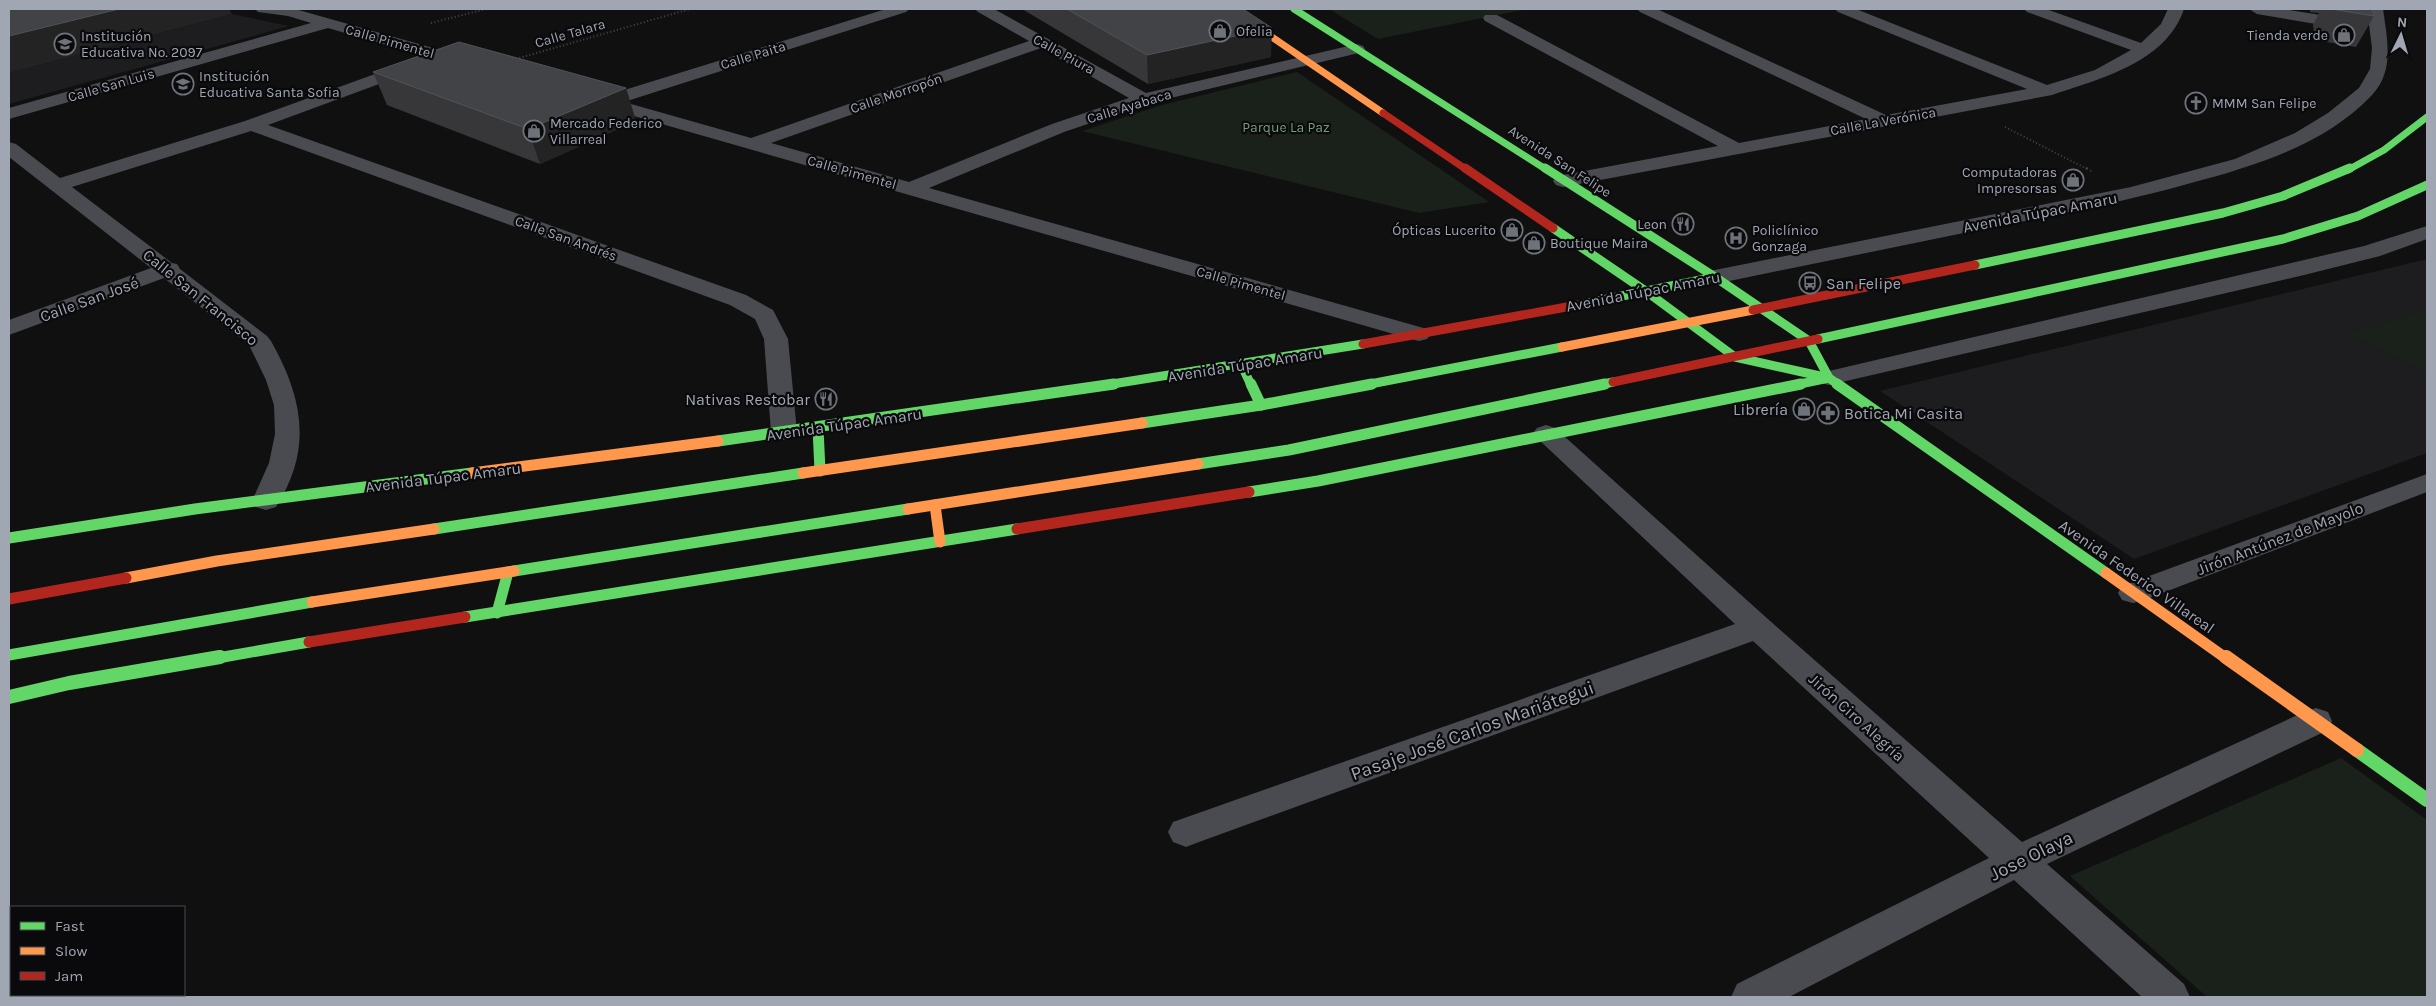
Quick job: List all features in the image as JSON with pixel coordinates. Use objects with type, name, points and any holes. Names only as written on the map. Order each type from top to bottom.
[{"type":"main road","points":[[1231,9],[1646,292],[1735,357]]},
{"type":"main road","name":"Avenida San Felipe","points":[[1294,9],[1715,277],[1809,341]]},
{"type":"main road","points":[[9,599],[217,561],[1261,406],[1761,308],[2190,221],[2272,199],[2328,179],[2369,159],[2398,141],[2427,117]]},
{"type":"main road","points":[[9,655],[248,612],[1289,450],[2235,251],[2302,234],[2370,210],[2427,185]]},
{"type":"main road","name":"Avenida Túpac Amaru","points":[[9,538],[266,500],[818,428],[1242,366],[1646,292],[1715,277]]},
{"type":"main road","name":"Avenida Federico Villareal","points":[[1809,341],[1829,378]]},
{"type":"main road","name":"Avenida Federico Villareal","points":[[1735,357],[1829,378],[2427,800]]},
{"type":"main road","points":[[1242,366],[1261,406]]},
{"type":"main road","points":[[9,697],[69,683],[191,661],[1318,481],[1546,433],[1829,378]]},
{"type":"main road","points":[[818,428],[820,471]]},
{"type":"main road","points":[[934,505],[940,542]]},
{"type":"main road","points":[[498,613],[508,572]]},
{"type":"street","name":"Calle Pimentel","points":[[263,9],[287,10],[484,68]]},
{"type":"street","name":"Calle Paita","points":[[605,102],[901,9]]},
{"type":"street","name":"Calle Piura","points":[[983,9],[1144,99]]},
{"type":"street","points":[[1645,9],[1884,121]]},
{"type":"street","points":[[1843,9],[2046,91]]},
{"type":"street","points":[[2032,9],[2142,49]]},
{"type":"street","name":"Calle La Verónica","points":[[1563,181],[2046,91],[2108,70],[2142,49],[2161,35],[2176,15],[2176,9]]},
{"type":"street","points":[[2257,9],[2379,30]]},
{"type":"street","name":"Avenida Túpac Amaru","points":[[1715,277],[2133,193],[2242,163],[2302,137],[2334,117],[2366,91],[2378,69],[2380,48],[2375,9]]},
{"type":"street","points":[[1491,18],[1735,148]]},
{"type":"street","name":"Calle San Luis","points":[[9,114],[329,23]]},
{"type":"street","name":"Calle Morropón","points":[[751,144],[1042,42]]},
{"type":"street","name":"Calle Ayabaca","points":[[909,189],[1058,128],[1144,99],[1357,49]]},
{"type":"street","points":[[57,185],[251,125],[440,55]]},
{"type":"street","name":"Calle Pimentel","points":[[577,94],[1419,334]]},
{"type":"street","name":"Calle San Andrés","points":[[251,125],[738,300],[765,315],[776,339],[784,432]]},
{"type":"street","name":"Calle San Francisco","points":[[9,148],[169,269],[259,341],[279,376],[287,408],[286,451],[266,500]]},
{"type":"street","points":[[1829,378],[2296,270],[2372,251],[2427,232]]},
{"type":"street","name":"Calle San José","points":[[9,328],[169,269]]},
{"type":"street","name":"Jirón Ciro Alegría","points":[[1546,433],[1758,628],[2170,997]]},
{"type":"street","name":"Jirón Antúnez de Mayolo","points":[[2133,593],[2427,482]]},
{"type":"street","name":"Pasaje José Carlos Mariátegui","points":[[1186,832],[1758,628]]},
{"type":"street","name":"Jose Olaya","points":[[1751,997],[2017,861],[2316,721]]},
{"type":"path","name":"Calle Talara","points":[[484,68],[690,9]]},
{"type":"path","points":[[1965,106],[2133,193]]},
{"type":"shaded area","points":[[232,14],[289,26],[9,104],[9,73]]},
{"type":"shaded area","points":[[2427,259],[2427,453],[2134,559],[1880,391]]},
{"type":"green space","points":[[1329,9],[1527,9],[1378,39]]},
{"type":"green space","name":"Parque La Paz","points":[[1297,72],[1489,202],[1419,213],[1082,131],[1162,105]]},
{"type":"green space","points":[[2427,310],[2427,373],[2350,334]]},
{"type":"green space","points":[[2341,758],[2427,820],[2427,997],[2207,997],[2070,876]]},
{"type":"building","points":[[9,9],[119,9],[9,36]]},
{"type":"building","points":[[1067,9],[1243,9],[1272,28],[1147,55]]},
{"type":"building","points":[[2331,9],[2372,9],[2374,16]]},
{"type":"building","points":[[459,42],[626,88],[528,129],[373,72]]},
{"type":"traffic: fast","points":[[1294,9],[1715,277],[1809,341],[1829,378]]},
{"type":"traffic: fast","points":[[1975,265],[2192,220],[2283,196],[2341,173],[2377,155],[2427,117]]},
{"type":"traffic: fast","points":[[1818,339],[2283,239],[2358,216],[2427,185]]},
{"type":"traffic: fast","points":[[1553,228],[1647,292],[1735,357],[1829,378],[2106,573]]},
{"type":"traffic: fast","points":[[1583,304],[1715,277]]},
{"type":"traffic: fast","points":[[718,441],[998,402],[1363,344]]},
{"type":"traffic: fast","points":[[1142,423],[1261,405],[1562,347]]},
{"type":"traffic: fast","points":[[1242,366],[1261,405]]},
{"type":"traffic: fast","points":[[1249,492],[1318,481],[1829,378]]},
{"type":"traffic: fast","points":[[1198,464],[1289,450],[1613,382]]},
{"type":"traffic: fast","points":[[818,428],[820,471]]},
{"type":"traffic: fast","points":[[9,538],[195,509],[472,473]]},
{"type":"traffic: fast","points":[[434,529],[803,473]]},
{"type":"traffic: fast","points":[[514,571],[908,509]]},
{"type":"traffic: fast","points":[[465,617],[1017,529]]},
{"type":"traffic: fast","points":[[497,613],[508,572]]},
{"type":"traffic: fast","points":[[9,655],[312,602]]},
{"type":"traffic: fast","points":[[9,697],[69,683],[309,642]]},
{"type":"traffic: fast","points":[[2357,750],[2427,800]]},
{"type":"traffic: slow","points":[[1231,9],[1383,113]]},
{"type":"traffic: slow","points":[[1562,347],[1753,310]]},
{"type":"traffic: slow","points":[[803,473],[1142,423]]},
{"type":"traffic: slow","points":[[472,473],[718,441]]},
{"type":"traffic: slow","points":[[908,509],[1198,464]]},
{"type":"traffic: slow","points":[[935,505],[940,542]]},
{"type":"traffic: slow","points":[[126,578],[217,561],[434,529]]},
{"type":"traffic: slow","points":[[312,602],[514,571]]},
{"type":"traffic: slow","points":[[2106,573],[2357,750]]},
{"type":"traffic: jam","points":[[1383,113],[1553,228]]},
{"type":"traffic: jam","points":[[1753,310],[1975,265]]},
{"type":"traffic: jam","points":[[1363,344],[1583,304]]},
{"type":"traffic: jam","points":[[1613,382],[1818,339]]},
{"type":"traffic: jam","points":[[1017,529],[1249,492]]},
{"type":"traffic: jam","points":[[9,599],[126,578]]},
{"type":"traffic: jam","points":[[309,642],[465,617]]},
{"type":"place","name":"Ofelia","points":[[1220,31]]},
{"type":"place","name":"Tienda verde","points":[[2344,35]]},
{"type":"place","name":"Institución Educativa No. 2097","points":[[65,44]]},
{"type":"place","name":"Institución Educativa Santa Sofia","points":[[183,84]]},
{"type":"place","name":"MMM San Felipe","points":[[2196,103]]},
{"type":"place","name":"Mercado Federico Villarreal","points":[[534,131]]},
{"type":"place","name":"Computadoras Impresorsas","points":[[2073,180]]},
{"type":"place","name":"Leon","points":[[1683,224]]},
{"type":"place","name":"Ópticas Lucerito","points":[[1512,230]]},
{"type":"place","name":"Policlínico Gonzaga","points":[[1736,238]]},
{"type":"place","name":"Boutique Maira","points":[[1534,243]]},
{"type":"place","name":"San Felipe","points":[[1810,283]]},
{"type":"place","name":"Nativas Restobar","points":[[826,399]]},
{"type":"place","name":"Librería","points":[[1804,409]]},
{"type":"place","name":"Botica Mi Casita","points":[[1828,413]]}]
